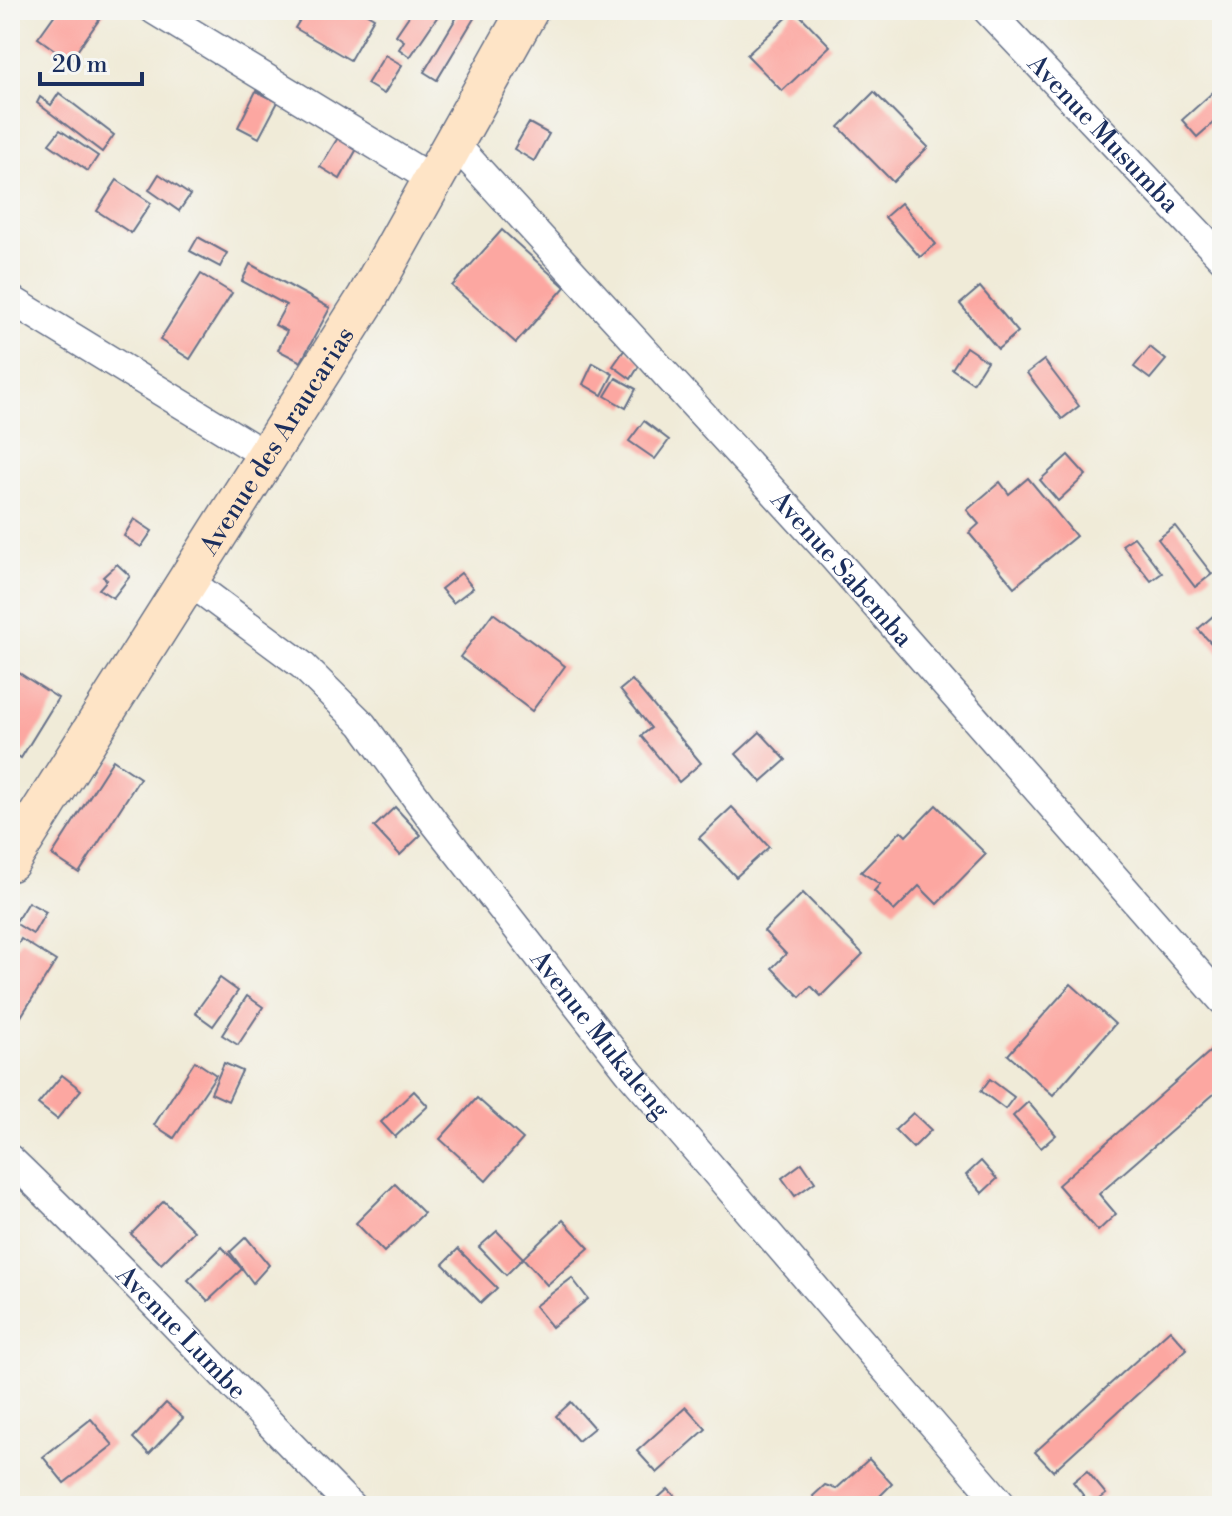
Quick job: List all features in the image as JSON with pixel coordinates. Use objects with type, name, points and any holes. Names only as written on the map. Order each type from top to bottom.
[{"type":"street","points":[[154,10],[433,180]]},
{"type":"street","name":"Avenue des Araucarias","points":[[10,861],[367,298],[528,10]]},
{"type":"street","name":"Avenue Musumba","points":[[987,10],[1222,258]]},
{"type":"street","name":"Avenue Sabemba","points":[[454,143],[817,539],[1222,1000]]},
{"type":"street","points":[[10,299],[265,455]]},
{"type":"street","name":"Avenue Mukaleng","points":[[186,579],[302,665],[362,724],[630,1073],[1003,1506]]},
{"type":"street","name":"Avenue Lumbe","points":[[10,1159],[97,1242],[231,1387],[351,1506]]},
{"type":"building","points":[[58,10],[106,10],[70,61],[38,38]]},
{"type":"building","points":[[306,10],[360,10],[374,18],[350,60],[295,28]]},
{"type":"building","points":[[413,10],[442,10],[410,57],[399,49],[404,41],[396,35]]},
{"type":"building","points":[[461,10],[479,10],[437,80],[424,72]]},
{"type":"building","points":[[795,10],[830,46],[782,91],[747,55]]},
{"type":"building","points":[[385,55],[402,65],[384,94],[367,84]]},
{"type":"building","points":[[1222,84],[1222,115],[1197,137],[1182,120]]},
{"type":"building","points":[[256,91],[278,102],[259,138],[238,127]]},
{"type":"building","points":[[874,92],[928,147],[893,182],[839,127]]},
{"type":"building","points":[[59,93],[114,135],[102,152],[37,103],[40,97],[51,105]]},
{"type":"building","points":[[529,123],[549,134],[534,161],[514,149]]},
{"type":"building","points":[[60,130],[98,156],[88,171],[49,144]]},
{"type":"building","points":[[339,136],[358,147],[340,179],[320,167]]},
{"type":"building","points":[[159,174],[190,195],[179,211],[149,190]]},
{"type":"building","points":[[117,180],[151,203],[131,233],[97,211]]},
{"type":"building","points":[[901,203],[936,244],[920,257],[885,217]]},
{"type":"building","points":[[502,230],[565,287],[516,343],[452,286]]},
{"type":"building","points":[[198,237],[227,253],[220,267],[190,251]]},
{"type":"building","points":[[250,264],[330,308],[301,362],[278,350],[287,331],[275,325],[286,305],[242,281]]},
{"type":"building","points":[[201,274],[232,293],[190,359],[160,340]]},
{"type":"building","points":[[980,287],[1018,332],[998,349],[960,304]]},
{"type":"building","points":[[966,347],[987,361],[973,383],[952,369]]},
{"type":"building","points":[[1150,347],[1166,360],[1150,379],[1134,367]]},
{"type":"building","points":[[625,349],[642,361],[631,379],[613,366]]},
{"type":"building","points":[[1044,360],[1079,406],[1062,419],[1027,373]]},
{"type":"building","points":[[593,363],[613,374],[602,395],[583,384]]},
{"type":"building","points":[[616,378],[636,389],[626,408],[605,396]]},
{"type":"building","points":[[644,421],[669,440],[655,459],[629,441]]},
{"type":"building","points":[[1068,455],[1086,475],[1058,501],[1040,480]]},
{"type":"building","points":[[1028,478],[1076,536],[1014,587],[969,533],[979,524],[967,510],[1000,482],[1009,494]]},
{"type":"building","points":[[134,519],[152,531],[141,547],[124,536]]},
{"type":"building","points":[[1175,526],[1212,574],[1195,587],[1158,539]]},
{"type":"building","points":[[1134,537],[1162,573],[1151,581],[1122,545]]},
{"type":"building","points":[[117,564],[130,576],[113,598],[99,589],[107,580],[103,577]]},
{"type":"building","points":[[461,573],[473,588],[453,603],[441,589]]},
{"type":"building","points":[[493,613],[565,666],[532,711],[460,657]]},
{"type":"building","points":[[1213,616],[1222,627],[1222,655],[1198,629]]},
{"type":"building","points":[[10,667],[58,698],[21,758],[10,751]]},
{"type":"building","points":[[632,680],[701,763],[679,782],[641,736],[651,728],[620,690]]},
{"type":"building","points":[[760,732],[786,760],[761,782],[736,754]]},
{"type":"building","points":[[113,760],[140,778],[79,873],[52,855]]},
{"type":"building","points":[[936,805],[986,854],[937,904],[919,886],[894,911],[874,891],[880,884],[861,872],[901,831],[906,836]]},
{"type":"building","points":[[395,807],[421,835],[400,855],[374,827]]},
{"type":"building","points":[[732,807],[769,847],[736,877],[699,838]]},
{"type":"building","points":[[803,893],[863,954],[821,996],[811,986],[800,997],[772,968],[786,954],[764,931]]},
{"type":"building","points":[[28,902],[46,912],[33,934],[15,923]]},
{"type":"building","points":[[21,939],[56,961],[10,1034],[10,957]]},
{"type":"building","points":[[220,978],[238,991],[213,1026],[195,1013]]},
{"type":"building","points":[[1071,984],[1115,1024],[1053,1095],[1008,1055]]},
{"type":"building","points":[[247,996],[263,1007],[238,1045],[222,1035]]},
{"type":"building","points":[[1222,1041],[1222,1087],[1099,1194],[1116,1214],[1098,1231],[1058,1185]]},
{"type":"building","points":[[195,1061],[216,1075],[174,1138],[154,1125]]},
{"type":"building","points":[[224,1063],[242,1071],[228,1101],[211,1093]]},
{"type":"building","points":[[62,1075],[81,1090],[57,1119],[38,1104]]},
{"type":"building","points":[[990,1079],[1014,1097],[1005,1109],[981,1091]]},
{"type":"building","points":[[414,1091],[428,1106],[395,1137],[381,1122]]},
{"type":"building","points":[[477,1098],[523,1139],[486,1181],[440,1139]]},
{"type":"building","points":[[1028,1102],[1056,1135],[1041,1148],[1013,1116]]},
{"type":"building","points":[[913,1113],[931,1130],[913,1148],[895,1130]]},
{"type":"building","points":[[981,1161],[997,1179],[982,1193],[966,1175]]},
{"type":"building","points":[[802,1163],[815,1182],[795,1196],[782,1178]]},
{"type":"building","points":[[395,1184],[424,1213],[384,1252],[356,1223]]},
{"type":"building","points":[[164,1201],[194,1231],[161,1264],[131,1234]]},
{"type":"building","points":[[563,1220],[589,1248],[547,1285],[523,1258]]},
{"type":"building","points":[[497,1231],[523,1258],[506,1275],[479,1247]]},
{"type":"building","points":[[246,1237],[269,1265],[253,1283],[230,1252]]},
{"type":"building","points":[[222,1247],[242,1269],[208,1301],[188,1280]]},
{"type":"building","points":[[458,1249],[497,1288],[481,1303],[443,1264]]},
{"type":"building","points":[[572,1278],[588,1299],[552,1327],[535,1306]]},
{"type":"building","points":[[1170,1330],[1187,1349],[1053,1471],[1035,1452]]},
{"type":"building","points":[[571,1402],[594,1428],[578,1441],[556,1416]]},
{"type":"building","points":[[166,1403],[183,1418],[149,1454],[133,1438]]},
{"type":"building","points":[[686,1407],[706,1429],[657,1473],[637,1451]]},
{"type":"building","points":[[91,1419],[113,1445],[64,1483],[43,1457]]},
{"type":"building","points":[[869,1459],[892,1484],[871,1505],[865,1498],[856,1506],[822,1506],[813,1496],[825,1485],[836,1489]]},
{"type":"building","points":[[1087,1471],[1106,1494],[1091,1505],[1073,1482]]},
{"type":"building","points":[[668,1489],[684,1506],[649,1506]]}]
